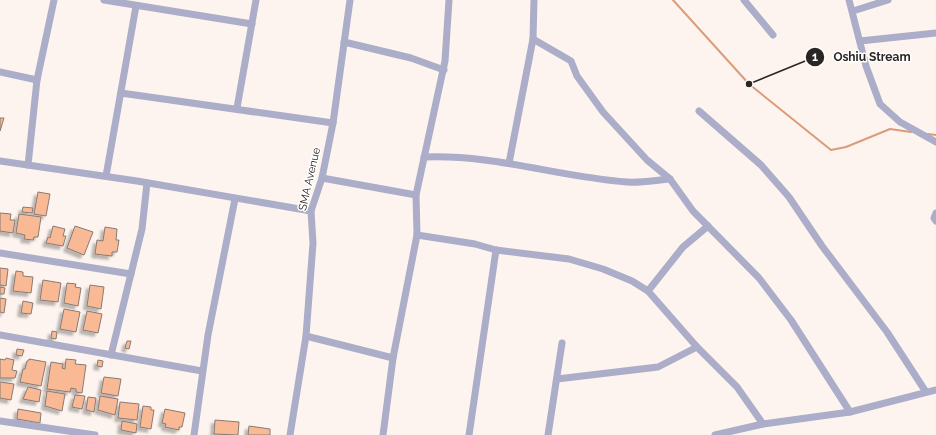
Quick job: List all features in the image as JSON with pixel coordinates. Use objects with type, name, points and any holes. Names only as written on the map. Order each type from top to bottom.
[{"type":"street","points":[[28,165],[37,80],[54,0]]},
{"type":"street","points":[[104,0],[252,24]]},
{"type":"street","points":[[237,108],[256,0]]},
{"type":"street","name":"SMA Avenue","points":[[290,435],[306,336],[314,243],[311,211],[322,178],[333,123],[350,0]]},
{"type":"street","points":[[383,435],[393,358],[417,234],[416,195],[444,70],[449,0]]},
{"type":"street","points":[[509,163],[533,38],[534,0]]},
{"type":"street","points":[[744,0],[772,35]]},
{"type":"street","points":[[849,0],[869,72],[880,104],[900,122],[936,142]]},
{"type":"street","points":[[853,11],[888,0]]},
{"type":"street","points":[[106,176],[122,93],[126,59],[136,6]]},
{"type":"street","points":[[860,41],[936,34]]},
{"type":"street","points":[[533,38],[557,51],[571,61],[577,76],[603,112],[647,160],[670,179],[693,211],[759,278],[791,320],[850,412]]},
{"type":"street","points":[[344,42],[411,58],[444,70]]},
{"type":"street","points":[[0,72],[37,80]]},
{"type":"street","points":[[122,93],[195,105],[237,108],[333,123]]},
{"type":"street","points":[[699,111],[761,165],[788,197],[822,246],[887,332],[926,392]]},
{"type":"street","points":[[424,158],[447,156],[509,163],[609,180],[640,182],[670,179]]},
{"type":"street","points":[[0,161],[106,176],[311,211]]},
{"type":"street","points":[[322,178],[416,195]]},
{"type":"street","points":[[110,355],[142,229],[147,183]]},
{"type":"street","points":[[194,435],[208,335],[235,199]]},
{"type":"street","points":[[936,213],[934,218],[936,221]]},
{"type":"street","points":[[648,290],[683,247],[708,226]]},
{"type":"street","points":[[417,234],[496,250],[552,256],[584,263],[632,281],[648,290],[697,347],[737,387],[763,424]]},
{"type":"street","points":[[469,435],[496,250]]},
{"type":"street","points":[[0,253],[131,274]]},
{"type":"street","points":[[0,335],[202,371]]},
{"type":"street","points":[[306,336],[393,358]]},
{"type":"street","points":[[548,435],[562,343]]},
{"type":"street","points":[[557,379],[658,368],[697,347]]},
{"type":"street","points":[[715,435],[763,424],[850,412],[936,390]]},
{"type":"street","points":[[0,421],[95,435]]},
{"type":"building","points":[[0,118],[4,118],[0,131]]},
{"type":"building","points":[[38,192],[50,194],[46,216],[34,214]]},
{"type":"building","points":[[23,207],[33,208],[32,213],[22,212]]},
{"type":"building","points":[[0,213],[11,214],[10,220],[15,220],[13,233],[0,231]]},
{"type":"building","points":[[19,214],[41,217],[38,237],[34,237],[33,240],[24,239],[25,235],[16,233]]},
{"type":"building","points":[[53,226],[65,229],[63,236],[66,236],[63,246],[46,243],[48,237],[50,238]]},
{"type":"building","points":[[75,226],[93,232],[84,255],[67,248]]},
{"type":"building","points":[[105,227],[117,229],[116,240],[119,240],[117,252],[112,252],[112,256],[95,254],[97,240],[103,241]]},
{"type":"building","points":[[0,268],[8,269],[6,286],[0,285]]},
{"type":"building","points":[[16,271],[23,272],[23,276],[33,277],[31,293],[13,291]]},
{"type":"building","points":[[43,280],[61,283],[58,302],[40,300]]},
{"type":"building","points":[[67,283],[76,284],[75,287],[81,288],[78,306],[64,303]]},
{"type":"building","points":[[90,285],[104,287],[101,309],[87,306]]},
{"type":"building","points":[[0,287],[5,288],[4,294],[0,294]]},
{"type":"building","points":[[0,298],[6,299],[4,313],[0,312]]},
{"type":"building","points":[[23,301],[33,303],[31,314],[21,313]]},
{"type":"building","points":[[64,309],[80,312],[76,332],[60,329]]},
{"type":"building","points":[[87,311],[102,314],[98,333],[83,330]]},
{"type":"building","points":[[52,331],[57,332],[56,339],[51,338]]},
{"type":"building","points":[[127,341],[131,341],[129,349],[125,348]]},
{"type":"building","points":[[17,349],[24,350],[22,356],[16,355]]},
{"type":"building","points":[[6,358],[14,360],[12,370],[17,371],[15,378],[0,378],[0,359],[5,360]]},
{"type":"building","points":[[29,359],[46,362],[41,386],[20,382],[23,369],[25,369]]},
{"type":"building","points":[[66,359],[76,360],[75,364],[86,365],[82,393],[76,392],[76,389],[71,388],[70,392],[47,389],[51,362],[63,364],[62,368],[65,369]]},
{"type":"building","points":[[98,360],[103,361],[102,367],[97,366]]},
{"type":"building","points":[[104,377],[121,379],[118,396],[101,393]]},
{"type":"building","points":[[0,382],[14,384],[11,400],[0,398]]},
{"type":"building","points":[[28,387],[41,390],[39,402],[23,399]]},
{"type":"building","points":[[47,391],[65,394],[62,411],[45,406]]},
{"type":"building","points":[[75,395],[85,396],[82,409],[72,407]]},
{"type":"building","points":[[100,396],[118,399],[115,415],[98,410]]},
{"type":"building","points":[[88,397],[96,398],[94,412],[86,410]]},
{"type":"building","points":[[120,402],[139,404],[137,420],[118,418]]},
{"type":"building","points":[[143,406],[151,407],[151,410],[154,410],[151,429],[140,427]]},
{"type":"building","points":[[18,409],[41,413],[40,423],[17,419]]},
{"type":"building","points":[[165,409],[185,413],[182,427],[179,427],[179,430],[165,427],[166,424],[162,423]]},
{"type":"building","points":[[215,420],[239,422],[238,435],[214,434]]},
{"type":"building","points":[[122,421],[137,424],[136,433],[121,430]]},
{"type":"building","points":[[249,426],[270,429],[270,435],[248,435]]},
{"type":"waterway","points":[[673,0],[749,84],[831,150],[846,147],[890,129],[911,132]]},
{"type":"waterway","points":[[928,134],[936,135]]},
{"type":"place","name":"Oshiu Stream","points":[[749,84]]}]
